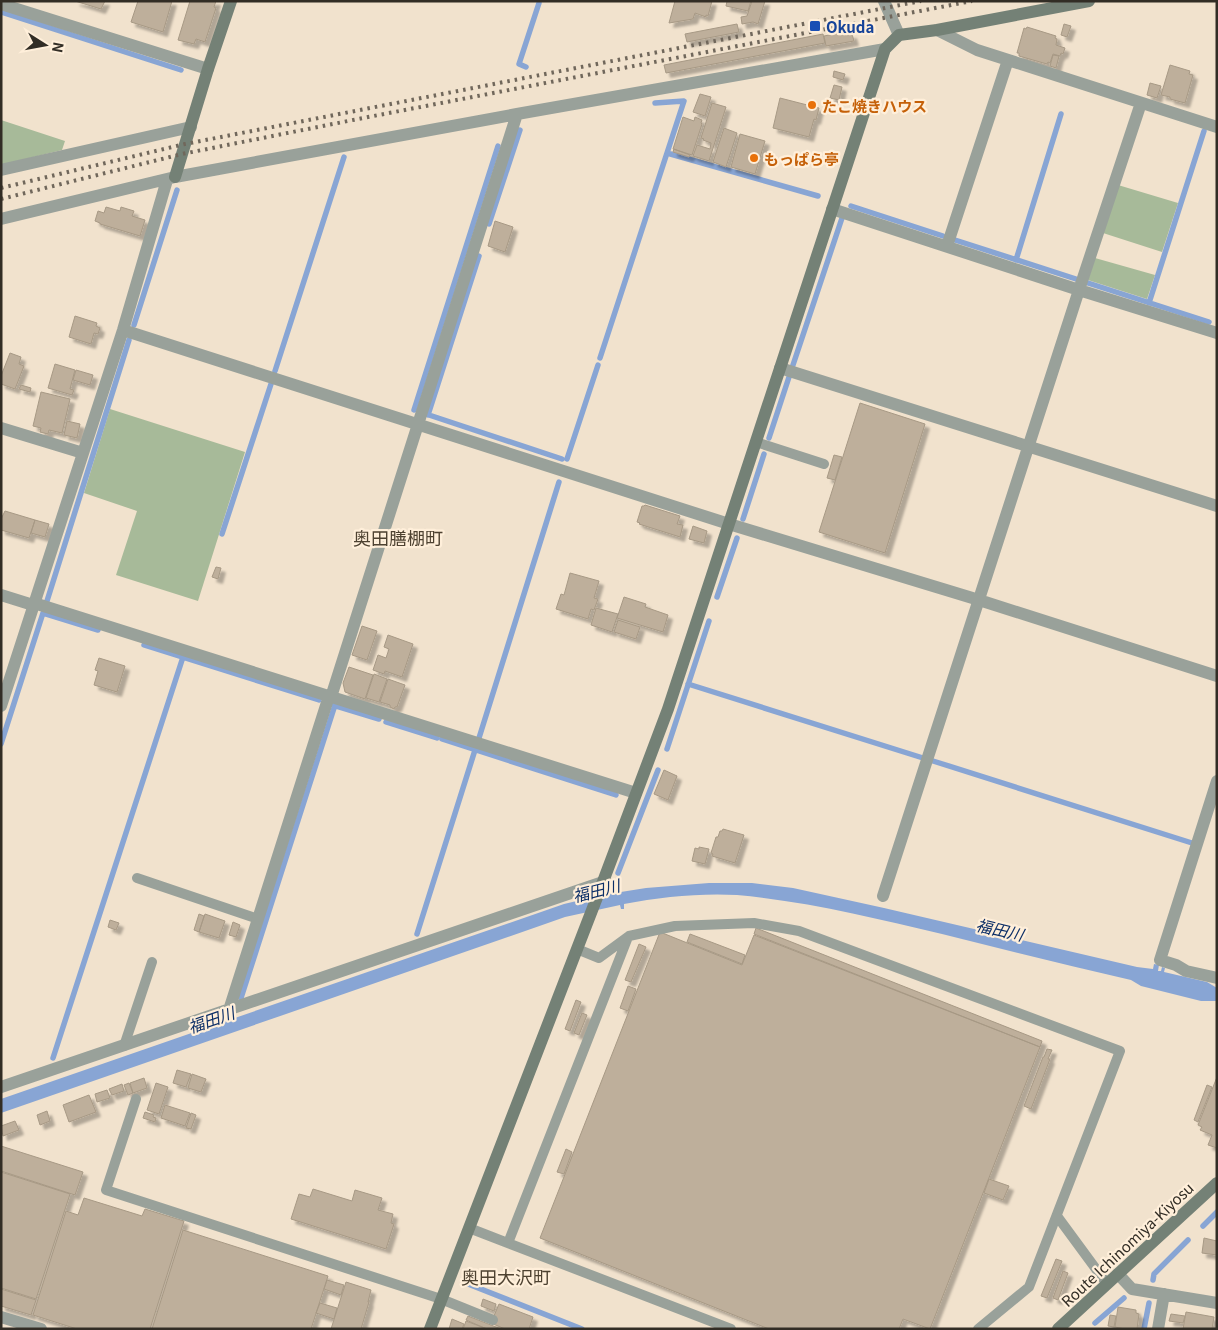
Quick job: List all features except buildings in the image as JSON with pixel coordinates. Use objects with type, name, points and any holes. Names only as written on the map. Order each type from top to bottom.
[{"type":"street","points":[[1,706],[171,179],[191,127],[231,1]]},
{"type":"street","points":[[884,1],[899,35]]},
{"type":"street","points":[[430,1329],[668,709],[885,49],[899,35],[937,30],[1089,1]]},
{"type":"street","points":[[1,4],[23,6],[208,69]]},
{"type":"street","points":[[937,30],[977,50],[1217,127]]},
{"type":"street","points":[[1,219],[171,179],[516,114],[885,49]]},
{"type":"street","points":[[947,246],[1008,60]]},
{"type":"street","points":[[883,896],[1028,446],[1142,103]]},
{"type":"street","points":[[229,1010],[418,425],[516,114]]},
{"type":"street","points":[[1,170],[191,127]]},
{"type":"street","points":[[832,209],[1079,290],[1216,329]]},
{"type":"street","points":[[123,330],[729,524],[979,600],[1217,676]]},
{"type":"street","points":[[780,368],[1217,506]]},
{"type":"street","points":[[1,428],[83,453]]},
{"type":"street","points":[[1,595],[636,793]]},
{"type":"street","points":[[1217,781],[1160,960],[1176,965],[1186,971],[1217,978]]},
{"type":"street","points":[[1,1087],[602,884]]},
{"type":"street","name":"Route Ichinomiya-Kiyosu","points":[[1062,1328],[1217,1183]]},
{"type":"street","points":[[1118,1274],[1132,1289],[1217,1304]]},
{"type":"street","points":[[1158,1329],[1164,1294]]},
{"type":"street","points":[[1,1316],[41,1329]]},
{"type":"lane","points":[[756,442],[824,464]]},
{"type":"lane","points":[[137,878],[258,919]]},
{"type":"lane","points":[[577,949],[599,958],[629,936],[675,926],[754,923],[799,931],[1120,1051],[1029,1287],[978,1329]]},
{"type":"lane","points":[[508,1243],[629,936]]},
{"type":"lane","points":[[124,1046],[152,962]]},
{"type":"lane","points":[[136,1099],[106,1190],[442,1299],[493,1320]]},
{"type":"lane","points":[[1057,1216],[1107,1284]]},
{"type":"lane","points":[[469,1228],[731,1329]]},
{"type":"green space","points":[[1,120],[65,141],[62,150],[1,165]]},
{"type":"green space","points":[[1118,185],[1178,203],[1162,252],[1103,233]]},
{"type":"green space","points":[[1095,258],[1155,275],[1147,299],[1088,280]]},
{"type":"green space","points":[[110,409],[245,452],[198,601],[116,575],[137,511],[84,493]]},
{"type":"water","points":[[709,883],[752,883],[793,888],[1137,967],[1153,969],[1154,964],[1159,965],[1158,971],[1161,971],[1162,967],[1165,968],[1164,972],[1207,982],[1217,988],[1217,1001],[1201,1001],[1141,986],[1131,980],[917,928],[789,901],[737,895],[680,896],[624,904],[624,909],[621,909],[620,905],[565,917],[1,1113],[1,1099],[564,904],[602,895],[646,888]]},
{"type":"waterway","points":[[526,67],[519,64],[539,3]]},
{"type":"waterway","points":[[1,12],[181,70]]},
{"type":"waterway","points":[[600,358],[684,101],[655,103]]},
{"type":"waterway","points":[[1016,260],[1061,114]]},
{"type":"waterway","points":[[489,224],[520,130]]},
{"type":"waterway","points":[[1149,303],[1204,131]]},
{"type":"waterway","points":[[414,410],[498,146]]},
{"type":"waterway","points":[[667,153],[818,196]]},
{"type":"waterway","points":[[275,371],[344,157]]},
{"type":"waterway","points":[[134,325],[177,190]]},
{"type":"waterway","points":[[851,206],[943,236]]},
{"type":"waterway","points":[[792,368],[842,218]]},
{"type":"waterway","points":[[955,240],[1076,279]]},
{"type":"waterway","points":[[428,415],[479,256]]},
{"type":"waterway","points":[[1088,283],[1209,322]]},
{"type":"waterway","points":[[47,601],[129,340]]},
{"type":"waterway","points":[[567,459],[598,365]]},
{"type":"waterway","points":[[769,438],[789,377]]},
{"type":"waterway","points":[[222,534],[271,384]]},
{"type":"waterway","points":[[426,414],[562,459]]},
{"type":"waterway","points":[[743,519],[764,454]]},
{"type":"waterway","points":[[479,738],[559,482]]},
{"type":"waterway","points":[[717,597],[737,538]]},
{"type":"waterway","points":[[1,744],[43,613],[98,630]]},
{"type":"waterway","points":[[667,749],[709,621]]},
{"type":"waterway","points":[[144,645],[319,700]]},
{"type":"waterway","points":[[53,1058],[183,657]]},
{"type":"waterway","points":[[688,684],[923,758]]},
{"type":"waterway","points":[[333,705],[379,719]]},
{"type":"waterway","points":[[241,998],[335,705]]},
{"type":"waterway","points":[[386,722],[437,738]]},
{"type":"waterway","points":[[442,739],[616,795]]},
{"type":"waterway","points":[[417,934],[475,750]]},
{"type":"waterway","points":[[933,761],[1192,843]]},
{"type":"waterway","name":"福田川","points":[[618,873],[658,770]]},
{"type":"waterway","points":[[1203,1226],[1217,1212]]},
{"type":"waterway","points":[[1153,1280],[1154,1274],[1188,1240]]},
{"type":"waterway","points":[[463,1282],[582,1329]]},
{"type":"waterway","points":[[1095,1323],[1124,1298]]},
{"type":"waterway","points":[[1144,1329],[1149,1303]]},
{"type":"railway","points":[[1,188],[185,144],[921,1]]},
{"type":"railway","points":[[1,199],[182,154],[972,1]]},
{"type":"place","name":"Okuda","points":[[815,26]]},
{"type":"place","name":"たこ焼きハウス","points":[[812,105]]},
{"type":"place","name":"もっぱら亭","points":[[754,158]]},
{"type":"district","name":"奥田膳棚町","points":[[398,537]]},
{"type":"district","name":"奥田大沢町","points":[[506,1276]]}]
